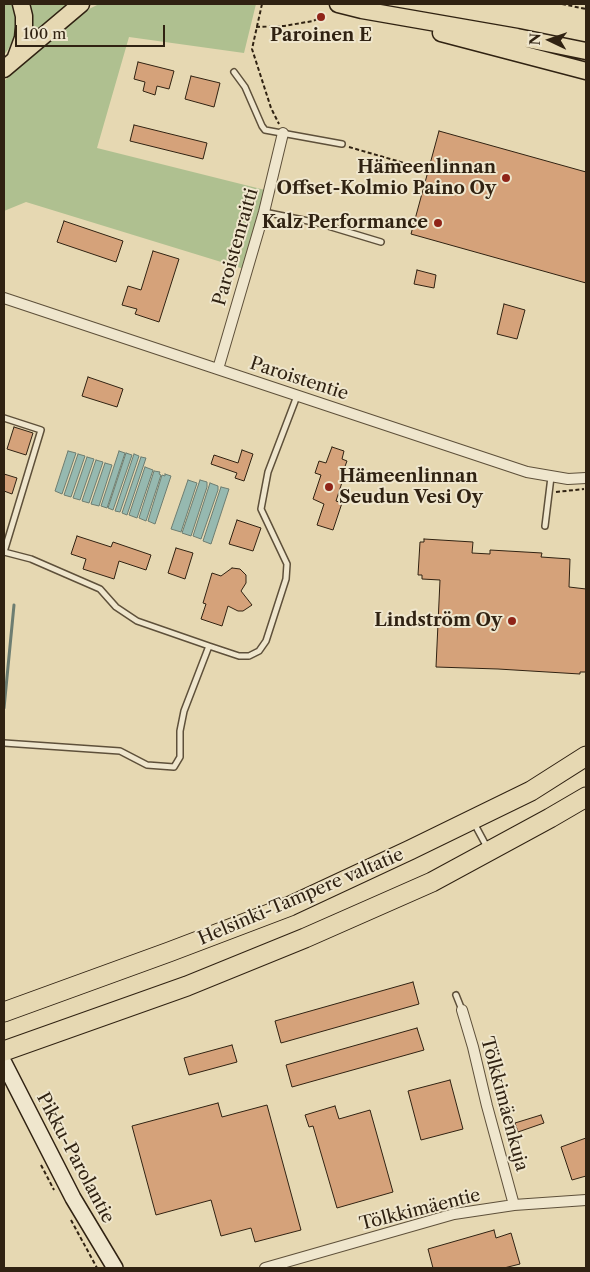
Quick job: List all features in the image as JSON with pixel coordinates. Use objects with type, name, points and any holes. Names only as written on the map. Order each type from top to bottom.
[{"type":"highway","name":"Helsinki-Tampere valtatie","points":[[4,1012],[290,906],[530,790],[586,756]]},
{"type":"highway","points":[[4,1051],[187,986],[305,938],[432,882],[586,797]]},
{"type":"main road","points":[[10,64],[24,38],[22,4]]},
{"type":"main road","points":[[10,64],[81,4]]},
{"type":"main road","points":[[338,4],[362,10],[517,36],[586,51]]},
{"type":"main road","points":[[362,10],[383,18],[586,71]]},
{"type":"main road","name":"Pikku-Parolantie","points":[[4,1063],[73,1198],[115,1268]]},
{"type":"street","name":"Paroistenraitti","points":[[218,369],[264,212],[283,133]]},
{"type":"street","name":"Paroistentie","points":[[4,298],[527,472],[568,479],[586,478]]},
{"type":"street","name":"Tölkkimäenkuja","points":[[462,1010],[514,1205]]},
{"type":"street","name":"Tölkkimäentie","points":[[265,1268],[454,1214],[514,1205],[586,1200]]},
{"type":"lane","points":[[234,72],[245,88],[265,130],[342,144]]},
{"type":"lane","points":[[264,212],[318,223],[381,242]]},
{"type":"lane","points":[[4,418],[41,430],[4,552],[31,559],[100,589],[116,607],[137,620],[239,656],[249,656],[259,651],[266,641],[286,579],[287,564],[261,509],[268,472],[297,395]]},
{"type":"lane","points":[[545,526],[551,477]]},
{"type":"lane","points":[[4,743],[120,751],[147,765],[174,767],[180,757],[180,731],[184,711],[209,646]]},
{"type":"lane","points":[[472,819],[489,851]]},
{"type":"lane","points":[[456,994],[462,1010]]},
{"type":"path","points":[[262,4],[252,49],[271,108],[283,133]]},
{"type":"path","points":[[562,4],[586,9]]},
{"type":"path","points":[[256,27],[284,26],[313,21],[321,17]]},
{"type":"path","points":[[342,144],[404,164]]},
{"type":"path","points":[[549,493],[586,489]]},
{"type":"green space","points":[[4,4],[12,4],[17,19],[16,33],[4,55]]},
{"type":"green space","points":[[25,4],[72,4],[28,40]]},
{"type":"green space","points":[[99,4],[256,4],[244,53],[129,37],[97,148],[265,190],[244,269],[26,202],[4,211],[4,81],[83,12]]},
{"type":"water","points":[[68,451],[76,453],[62,494],[55,491]]},
{"type":"water","points":[[119,451],[125,453],[107,508],[101,506]]},
{"type":"water","points":[[126,453],[132,455],[113,510],[108,508]]},
{"type":"water","points":[[78,454],[85,456],[71,497],[64,495]]},
{"type":"water","points":[[134,454],[139,456],[120,512],[115,511]]},
{"type":"water","points":[[87,457],[94,459],[80,500],[73,498]]},
{"type":"water","points":[[141,457],[146,458],[127,515],[122,513]]},
{"type":"water","points":[[96,460],[103,462],[89,503],[82,501]]},
{"type":"water","points":[[105,463],[112,465],[99,506],[91,504]]},
{"type":"water","points":[[145,467],[153,470],[137,518],[129,515]]},
{"type":"water","points":[[154,471],[160,472],[159,474],[161,475],[146,521],[139,518]]},
{"type":"water","points":[[165,474],[171,476],[155,524],[148,521],[162,475],[165,476]]},
{"type":"water","points":[[188,480],[197,483],[181,532],[171,529]]},
{"type":"water","points":[[200,480],[207,482],[207,487],[191,536],[182,533]]},
{"type":"water","points":[[210,483],[218,486],[218,490],[201,539],[193,536]]},
{"type":"water","points":[[221,487],[229,489],[211,544],[203,541]]},
{"type":"building","points":[[138,62],[174,71],[169,89],[157,86],[155,95],[143,91],[145,82],[134,79]]},
{"type":"building","points":[[191,76],[220,83],[214,107],[185,99]]},
{"type":"building","points":[[134,125],[207,143],[203,159],[130,141]]},
{"type":"building","points":[[439,131],[586,172],[586,283],[411,234]]},
{"type":"building","points":[[64,221],[123,241],[116,262],[57,242]]},
{"type":"building","points":[[153,251],[179,259],[159,322],[135,314],[137,309],[122,305],[128,286],[141,290]]},
{"type":"building","points":[[417,270],[436,275],[434,288],[414,284]]},
{"type":"building","points":[[504,304],[525,310],[517,339],[497,334]]},
{"type":"building","points":[[88,377],[123,389],[117,407],[82,396]]},
{"type":"building","points":[[14,427],[33,433],[26,455],[7,449]]},
{"type":"building","name":"Hämeenlinnan Seudun Vesi Oy","points":[[332,447],[344,451],[342,459],[347,461],[336,501],[342,503],[333,530],[317,525],[324,504],[313,499],[321,475],[315,473],[319,461],[326,463]]},
{"type":"building","points":[[242,450],[253,454],[244,481],[235,478],[237,473],[211,464],[214,455],[238,463]]},
{"type":"building","points":[[4,474],[17,478],[12,494],[4,491]]},
{"type":"building","points":[[237,520],[261,528],[253,551],[229,544]]},
{"type":"building","points":[[77,536],[111,547],[113,542],[151,555],[146,570],[119,561],[114,579],[83,569],[86,559],[71,554]]},
{"type":"building","name":"Lindström Oy","points":[[424,539],[473,542],[472,553],[490,554],[490,550],[542,553],[541,557],[570,559],[569,587],[586,589],[586,672],[580,672],[580,674],[436,667],[440,580],[422,579],[422,575],[418,575],[420,542],[424,542]]},
{"type":"building","points":[[176,548],[193,553],[185,579],[168,573]]},
{"type":"building","points":[[232,568],[240,569],[246,575],[246,583],[241,591],[252,605],[243,611],[238,611],[228,606],[222,626],[201,619],[206,604],[203,603],[212,573],[221,576]]},
{"type":"building","points":[[413,982],[419,1004],[281,1043],[275,1021]]},
{"type":"building","points":[[417,1028],[424,1050],[292,1087],[286,1065]]},
{"type":"building","points":[[232,1045],[237,1062],[189,1075],[184,1058]]},
{"type":"building","points":[[450,1080],[463,1129],[421,1140],[408,1091]]},
{"type":"building","points":[[218,1103],[222,1117],[267,1105],[301,1230],[255,1242],[251,1228],[221,1236],[211,1200],[156,1215],[132,1126]]},
{"type":"building","points":[[335,1106],[339,1119],[370,1110],[393,1192],[337,1208],[313,1126],[309,1127],[305,1115]]},
{"type":"building","points":[[541,1115],[544,1123],[518,1132],[515,1123]]},
{"type":"building","points":[[586,1138],[586,1176],[572,1180],[561,1147]]},
{"type":"building","points":[[494,1230],[496,1238],[511,1233],[520,1264],[504,1268],[433,1268],[428,1249]]},
{"type":"waterway","points":[[4,708],[14,605]]},
{"type":"place","name":"Paroinen E","points":[[321,17]]},
{"type":"place","name":"Hämeenlinnan Offset-Kolmio Paino Oy","points":[[506,178]]},
{"type":"place","name":"Kalz Performance","points":[[438,223]]},
{"type":"place","name":"Hämeenlinnan Seudun Vesi Oy","points":[[329,487]]},
{"type":"place","name":"Lindström Oy","points":[[512,621]]}]
